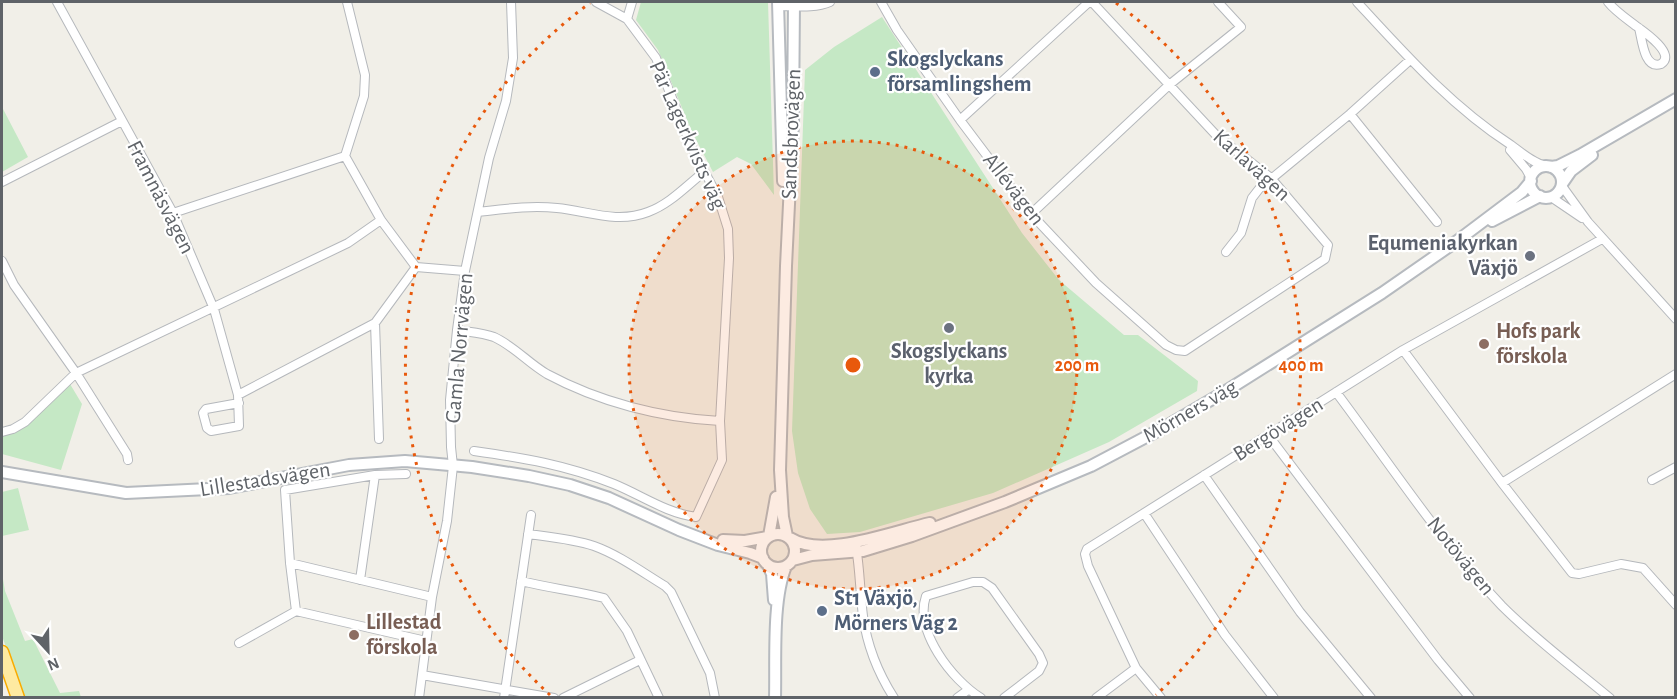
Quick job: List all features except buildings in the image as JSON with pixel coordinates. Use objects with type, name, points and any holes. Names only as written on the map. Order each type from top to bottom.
[{"type":"highway","points":[[2,652],[18,698]]},
{"type":"main road","name":"Sandsbrovägen","points":[[778,4],[786,266]]},
{"type":"main road","name":"Sandsbrovägen","points":[[789,537],[782,510],[780,470],[793,122],[794,4]]},
{"type":"main road","points":[[1638,121],[1571,171],[1559,191],[1545,196],[1533,191],[1531,179],[1537,169],[1565,163],[1676,99]]},
{"type":"main road","points":[[1549,166],[1560,173],[1562,185]]},
{"type":"main road","name":"Mörners väg","points":[[790,563],[812,555],[912,536],[1005,502],[1091,466],[1163,428],[1252,375],[1382,292],[1457,241],[1522,192],[1531,179]]},
{"type":"main road","name":"Mörners väg","points":[[1457,241],[1545,196]]},
{"type":"main road","name":"Lillestadsvägen","points":[[2,472],[126,493],[229,488],[349,465],[405,461],[453,466],[529,476],[570,486],[609,498],[700,538],[765,561]]},
{"type":"main road","name":"Sandsbrovägen","points":[[768,537],[780,470]]},
{"type":"main road","points":[[775,698],[776,633],[773,586],[761,549],[768,537],[779,534],[789,537],[796,549],[781,585],[776,633]]},
{"type":"main road","name":"Lillestadsvägen","points":[[700,538],[745,541],[768,537]]},
{"type":"main road","name":"Mörners väg","points":[[789,537],[796,542],[806,544],[856,547]]},
{"type":"main road","points":[[765,561],[778,568],[790,563]]},
{"type":"street","name":"Framnäsvägen","points":[[57,2],[173,213],[214,309],[238,399],[239,426],[211,431],[207,428],[203,412],[206,409],[238,399]]},
{"type":"street","points":[[347,2],[364,75],[364,96],[345,156],[381,220],[416,267],[465,271]]},
{"type":"street","name":"Gamla Norrvägen","points":[[419,698],[432,597],[447,521],[453,466],[450,400],[457,330],[465,271],[489,158],[506,101],[513,58],[511,2]]},
{"type":"street","points":[[596,2],[627,20],[632,2]]},
{"type":"street","points":[[778,4],[822,5],[830,2]]},
{"type":"street","name":"Allévägen","points":[[882,2],[897,30],[960,120],[1031,213],[1096,283],[1166,345],[1176,350]]},
{"type":"street","points":[[960,120],[1090,2]]},
{"type":"street","name":"Karlavägen","points":[[1090,2],[1216,135],[1271,178],[1328,245],[1325,260],[1199,344],[1185,351],[1176,350]]},
{"type":"street","points":[[1031,213],[1169,84],[1242,27],[1218,2]]},
{"type":"street","points":[[1357,2],[1448,98],[1499,138],[1533,160],[1549,166]]},
{"type":"street","points":[[1608,2],[1665,46],[1669,51],[1665,62],[1653,64],[1648,60],[1639,28]]},
{"type":"street","name":"Pär Lagerkvists väg","points":[[532,459],[566,466],[616,485],[651,503],[696,518],[722,460],[720,421],[729,258],[728,229],[718,197],[692,148],[656,58],[627,20]]},
{"type":"street","points":[[1226,252],[1242,233],[1252,198],[1259,189],[1350,114],[1410,60]]},
{"type":"street","points":[[1350,114],[1437,222]]},
{"type":"street","points":[[2,182],[122,120]]},
{"type":"street","points":[[1499,138],[1518,157],[1531,179]]},
{"type":"street","points":[[173,213],[345,156]]},
{"type":"street","points":[[478,212],[520,208],[557,208],[597,216],[624,218],[648,212],[667,203],[704,172]]},
{"type":"street","points":[[1562,185],[1587,222],[1676,319]]},
{"type":"street","points":[[1545,196],[1587,222]]},
{"type":"street","points":[[2,432],[25,422],[76,374],[348,243],[381,220]]},
{"type":"street","name":"Bergövägen","points":[[1136,668],[1088,566],[1085,554],[1092,545],[1403,350],[1602,239]]},
{"type":"street","points":[[2,261],[14,285],[76,374],[127,454],[128,460]]},
{"type":"street","points":[[238,399],[375,323],[416,267]]},
{"type":"street","points":[[375,323],[379,439]]},
{"type":"street","points":[[457,330],[491,336],[507,344],[545,372],[595,397],[688,420],[720,421]]},
{"type":"street","points":[[1403,350],[1572,573],[1579,574],[1621,564],[1642,568],[1676,605]]},
{"type":"street","points":[[1502,483],[1676,374]]},
{"type":"street","name":"Notövägen","points":[[1336,392],[1457,554],[1487,590],[1553,651],[1610,698]]},
{"type":"street","points":[[1268,435],[1438,660],[1470,698]]},
{"type":"street","points":[[474,451],[532,459],[529,476]]},
{"type":"street","points":[[1652,480],[1676,466]]},
{"type":"street","name":"Lillestadsvägen","points":[[290,563],[285,490],[375,475],[406,474]]},
{"type":"street","points":[[360,580],[375,475]]},
{"type":"street","points":[[1204,475],[1300,612],[1371,698]]},
{"type":"street","points":[[1144,513],[1225,635],[1274,698]]},
{"type":"street","points":[[504,698],[531,515]]},
{"type":"street","points":[[528,534],[572,540],[594,546],[619,558],[665,586],[710,673],[715,698]]},
{"type":"street","points":[[856,547],[863,616],[868,640],[892,697]]},
{"type":"street","points":[[296,611],[290,563],[432,597]]},
{"type":"street","points":[[521,581],[548,588],[580,591],[604,598],[627,631],[658,698]]},
{"type":"street","points":[[981,698],[968,690],[942,659],[927,630],[923,605],[926,596],[973,582],[983,582],[992,588],[1043,663],[1039,671],[1004,698]]},
{"type":"street","points":[[239,643],[296,611],[426,641]]},
{"type":"street","points":[[563,698],[640,660]]},
{"type":"street","points":[[1096,698],[1136,668],[1161,698]]},
{"type":"street","points":[[422,675],[554,698]]},
{"type":"street","points":[[957,698],[968,690]]},
{"type":"green space","points":[[641,2],[768,2],[774,195],[751,164],[737,157],[713,172],[692,132],[658,50],[636,20]]},
{"type":"green space","points":[[882,17],[1022,233],[1059,280],[1124,335],[1138,335],[1198,381],[1197,391],[1109,442],[993,493],[860,532],[827,534],[810,509],[798,473],[792,431],[805,70],[834,47]]},
{"type":"green space","points":[[2,107],[28,157],[2,172]]},
{"type":"green space","points":[[70,384],[82,404],[61,470],[2,454],[2,436],[23,428]]},
{"type":"green space","points":[[18,488],[29,530],[2,536],[2,492]]},
{"type":"green space","points":[[2,573],[5,591],[25,641],[33,639],[60,693],[79,691],[81,697],[24,697],[2,636]]},
{"type":"place","name":"Skogslyckans församlingshem","points":[[875,72]]},
{"type":"place","name":"Equmeniakyrkan Växjö","points":[[1530,256]]},
{"type":"place","name":"Skogslyckans kyrka","points":[[949,328]]},
{"type":"place","name":"Hofs park förskola","points":[[1484,344]]},
{"type":"place","name":"St1 Växjö, Mörners Väg 2","points":[[822,611]]},
{"type":"place","name":"Lillestad förskola","points":[[354,635]]}]
